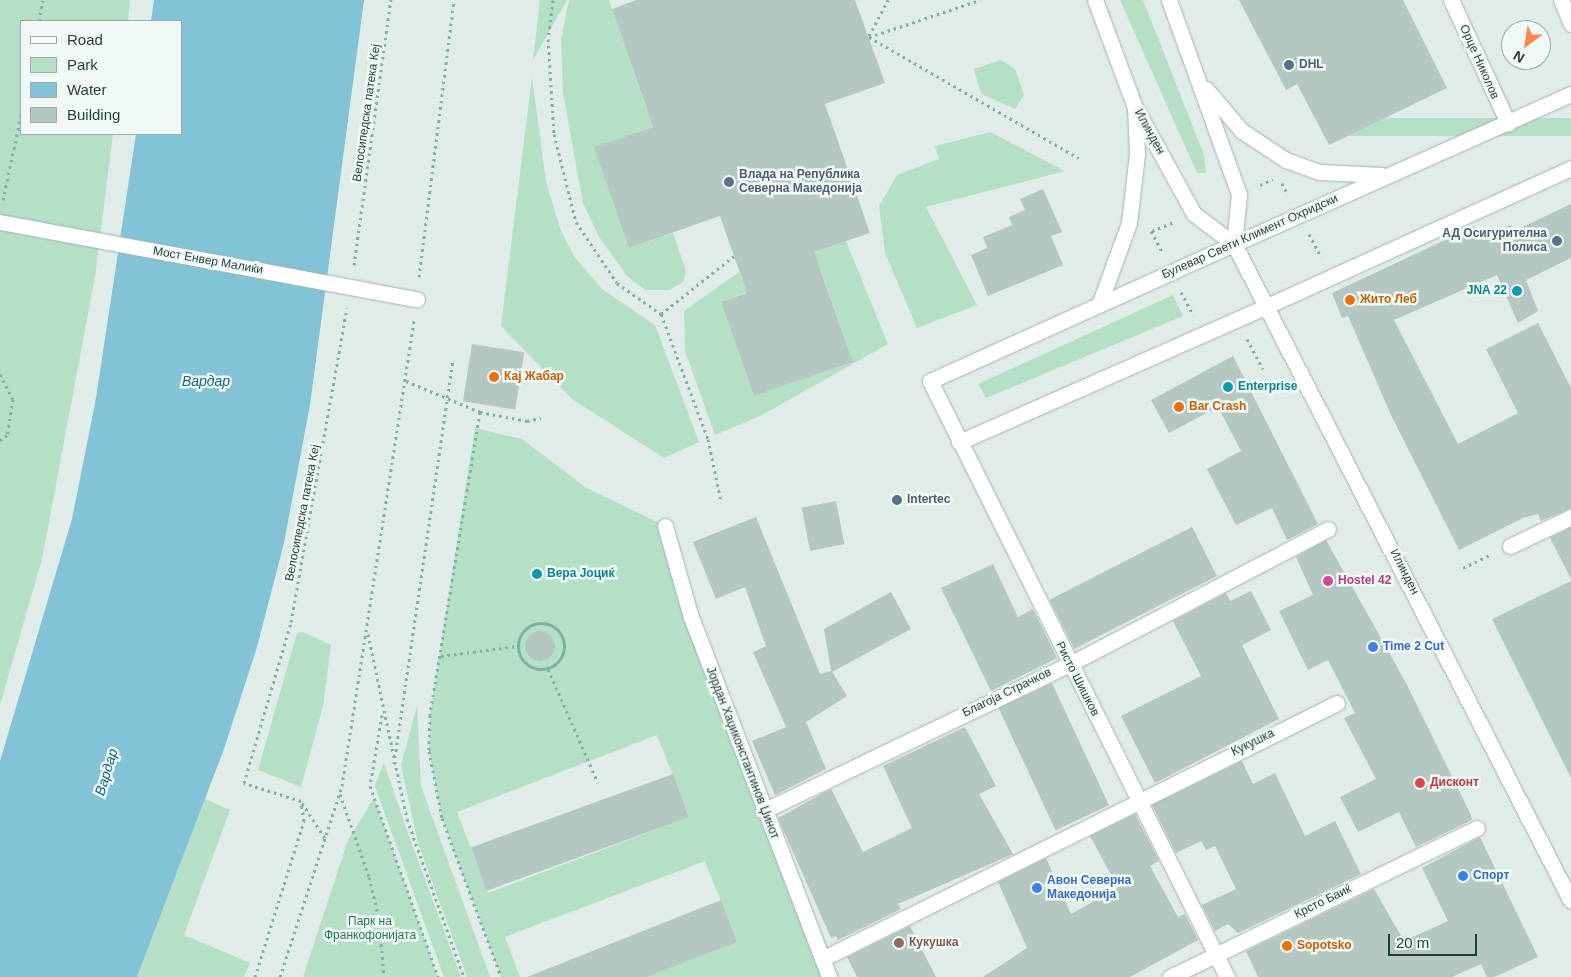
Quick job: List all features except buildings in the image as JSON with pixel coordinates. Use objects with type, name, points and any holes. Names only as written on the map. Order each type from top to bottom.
[{"type":"street","name":"Илинден","points":[[1095,0],[1134,105],[1194,214],[1234,244],[1571,901]]},
{"type":"street","points":[[1169,0],[1200,81],[1239,194],[1234,244]]},
{"type":"street","name":"Орце Николов","points":[[1451,0],[1508,123]]},
{"type":"street","points":[[1561,0],[1571,24]]},
{"type":"street","points":[[1200,81],[1242,131],[1286,160],[1319,172],[1394,174]]},
{"type":"street","name":"Булевар Свети Климент Охридски","points":[[930,380],[1571,94]]},
{"type":"street","points":[[1099,305],[1130,223],[1137,154],[1134,105]]},
{"type":"street","points":[[959,442],[1267,306],[1571,168]]},
{"type":"street","name":"Мост Енвер Малиќи","points":[[1,215],[416,299]]},
{"type":"street","name":"Ристо Шишков","points":[[930,380],[959,442],[1227,977]]},
{"type":"street","points":[[1510,546],[1571,517]]},
{"type":"street","name":"Јордан Хаџиконстантинов Џинот","points":[[665,526],[691,617],[763,810],[829,977]]},
{"type":"street","name":"Благоја Страчков","points":[[763,810],[1070,664],[1328,529]]},
{"type":"street","name":"Кукушка","points":[[822,959],[1137,799],[1337,703]]},
{"type":"street","name":"Крсто Баиќ","points":[[1170,977],[1476,828]]},
{"type":"path","points":[[39,20],[43,0]]},
{"type":"path","name":"Велосипедска патека Кеј","points":[[353,268],[391,0]]},
{"type":"path","points":[[281,977],[340,794],[406,381],[454,0]]},
{"type":"path","points":[[553,0],[548,39],[554,134],[576,222],[613,279],[661,314],[708,439],[721,501]]},
{"type":"path","points":[[868,37],[888,0]]},
{"type":"path","points":[[868,37],[980,0]]},
{"type":"path","points":[[868,37],[1079,158]]},
{"type":"path","points":[[1,215],[20,120]]},
{"type":"path","points":[[661,314],[734,256]]},
{"type":"path","name":"Велосипедска патека Кеј","points":[[300,801],[244,783],[291,622],[347,305]]},
{"type":"path","points":[[394,764],[453,360]]},
{"type":"path","points":[[0,374],[13,399],[7,435],[0,440]]},
{"type":"path","points":[[406,381],[480,412],[527,421],[542,418]]},
{"type":"path","points":[[480,412],[430,715],[431,778],[501,977]]},
{"type":"path","points":[[1463,568],[1510,546]]},
{"type":"path","points":[[530,625],[554,627],[565,647],[561,659],[548,669],[529,668],[517,646],[520,634],[530,625]]},
{"type":"path","points":[[367,630],[382,712],[407,819],[464,977]]},
{"type":"path","points":[[441,656],[517,646]]},
{"type":"path","points":[[548,669],[598,783]]},
{"type":"path","points":[[382,712],[370,786],[438,977]]},
{"type":"path","points":[[340,794],[371,885],[384,977]]},
{"type":"path","points":[[300,801],[326,840]]},
{"type":"path","points":[[255,977],[304,821],[300,801]]},
{"type":"green space","points":[[0,0],[130,0],[128,20],[20,20],[20,135],[113,135],[95,277],[42,559],[0,705]]},
{"type":"green space","points":[[540,0],[567,0],[533,60]]},
{"type":"green space","points":[[569,0],[609,0],[647,111],[673,120],[595,147],[629,248],[673,233],[686,271],[683,282],[670,290],[645,290],[627,276],[599,237],[583,203],[563,93],[561,40]]},
{"type":"green space","points":[[1120,0],[1143,0],[1204,155],[1206,173],[1197,173]]},
{"type":"green space","points":[[1001,60],[1015,69],[1024,95],[1015,109],[981,94],[974,69]]},
{"type":"green space","points":[[532,77],[546,182],[561,231],[574,256],[602,289],[655,325],[699,442],[664,458],[572,399],[501,326]]},
{"type":"green space","points":[[1324,118],[1571,118],[1571,136],[1324,136]]},
{"type":"green space","points":[[990,132],[1065,171],[926,207],[977,305],[917,328],[885,253],[879,206],[897,175],[939,159],[935,146]]},
{"type":"green space","points":[[846,241],[888,344],[760,416],[715,435],[685,351],[684,311],[739,272],[747,292],[721,302],[754,396],[853,362],[819,265],[786,262]]},
{"type":"green space","points":[[1173,295],[1183,316],[986,398],[978,384]]},
{"type":"green space","points":[[475,428],[522,439],[585,487],[665,526],[829,977],[647,977],[737,942],[705,861],[505,937],[520,977],[501,977],[442,818],[429,751],[430,715]],"holes":[[[657,735],[689,817],[488,893],[457,812]]]},
{"type":"green space","points":[[303,632],[331,645],[323,706],[301,787],[258,770],[297,633]]},
{"type":"green space","points":[[417,706],[421,786],[490,977],[467,977],[418,843],[401,765]]},
{"type":"green space","points":[[384,763],[461,977],[444,977],[378,795],[375,785]]},
{"type":"green space","name":"Парк на Франкофонијата","points":[[374,798],[438,977],[303,977],[348,840]]},
{"type":"green space","points":[[205,799],[230,810],[184,935],[250,963],[244,977],[137,977]]},
{"type":"water","name":"Вардар","points":[[154,0],[364,0],[310,405],[284,543],[257,647],[224,749],[137,977],[0,977],[0,761],[72,519],[96,398],[136,135],[182,135],[182,20],[151,20]]},
{"type":"place","name":"DHL","points":[[1289,65]]},
{"type":"place","name":"Влада на Република Северна Македонија","points":[[729,182]]},
{"type":"place","name":"АД Осигурителна Полиса","points":[[1557,241]]},
{"type":"place","name":"JNA 22","points":[[1517,291]]},
{"type":"place","name":"Жито Леб","points":[[1350,300]]},
{"type":"place","name":"Кај Жабар","points":[[494,377]]},
{"type":"place","name":"Enterprise","points":[[1228,387]]},
{"type":"place","name":"Bar Crash","points":[[1179,407]]},
{"type":"place","name":"Intertec","points":[[897,500]]},
{"type":"place","name":"Вера Јоциќ","points":[[537,574]]},
{"type":"place","name":"Hostel 42","points":[[1328,581]]},
{"type":"place","name":"Time 2 Cut","points":[[1373,647]]},
{"type":"place","name":"Дисконт","points":[[1420,783]]},
{"type":"place","name":"Спорт","points":[[1463,876]]},
{"type":"place","name":"Авон Северна Македонија","points":[[1037,888]]},
{"type":"place","name":"Кукушка","points":[[899,943]]},
{"type":"place","name":"Sopotsko","points":[[1287,946]]}]
